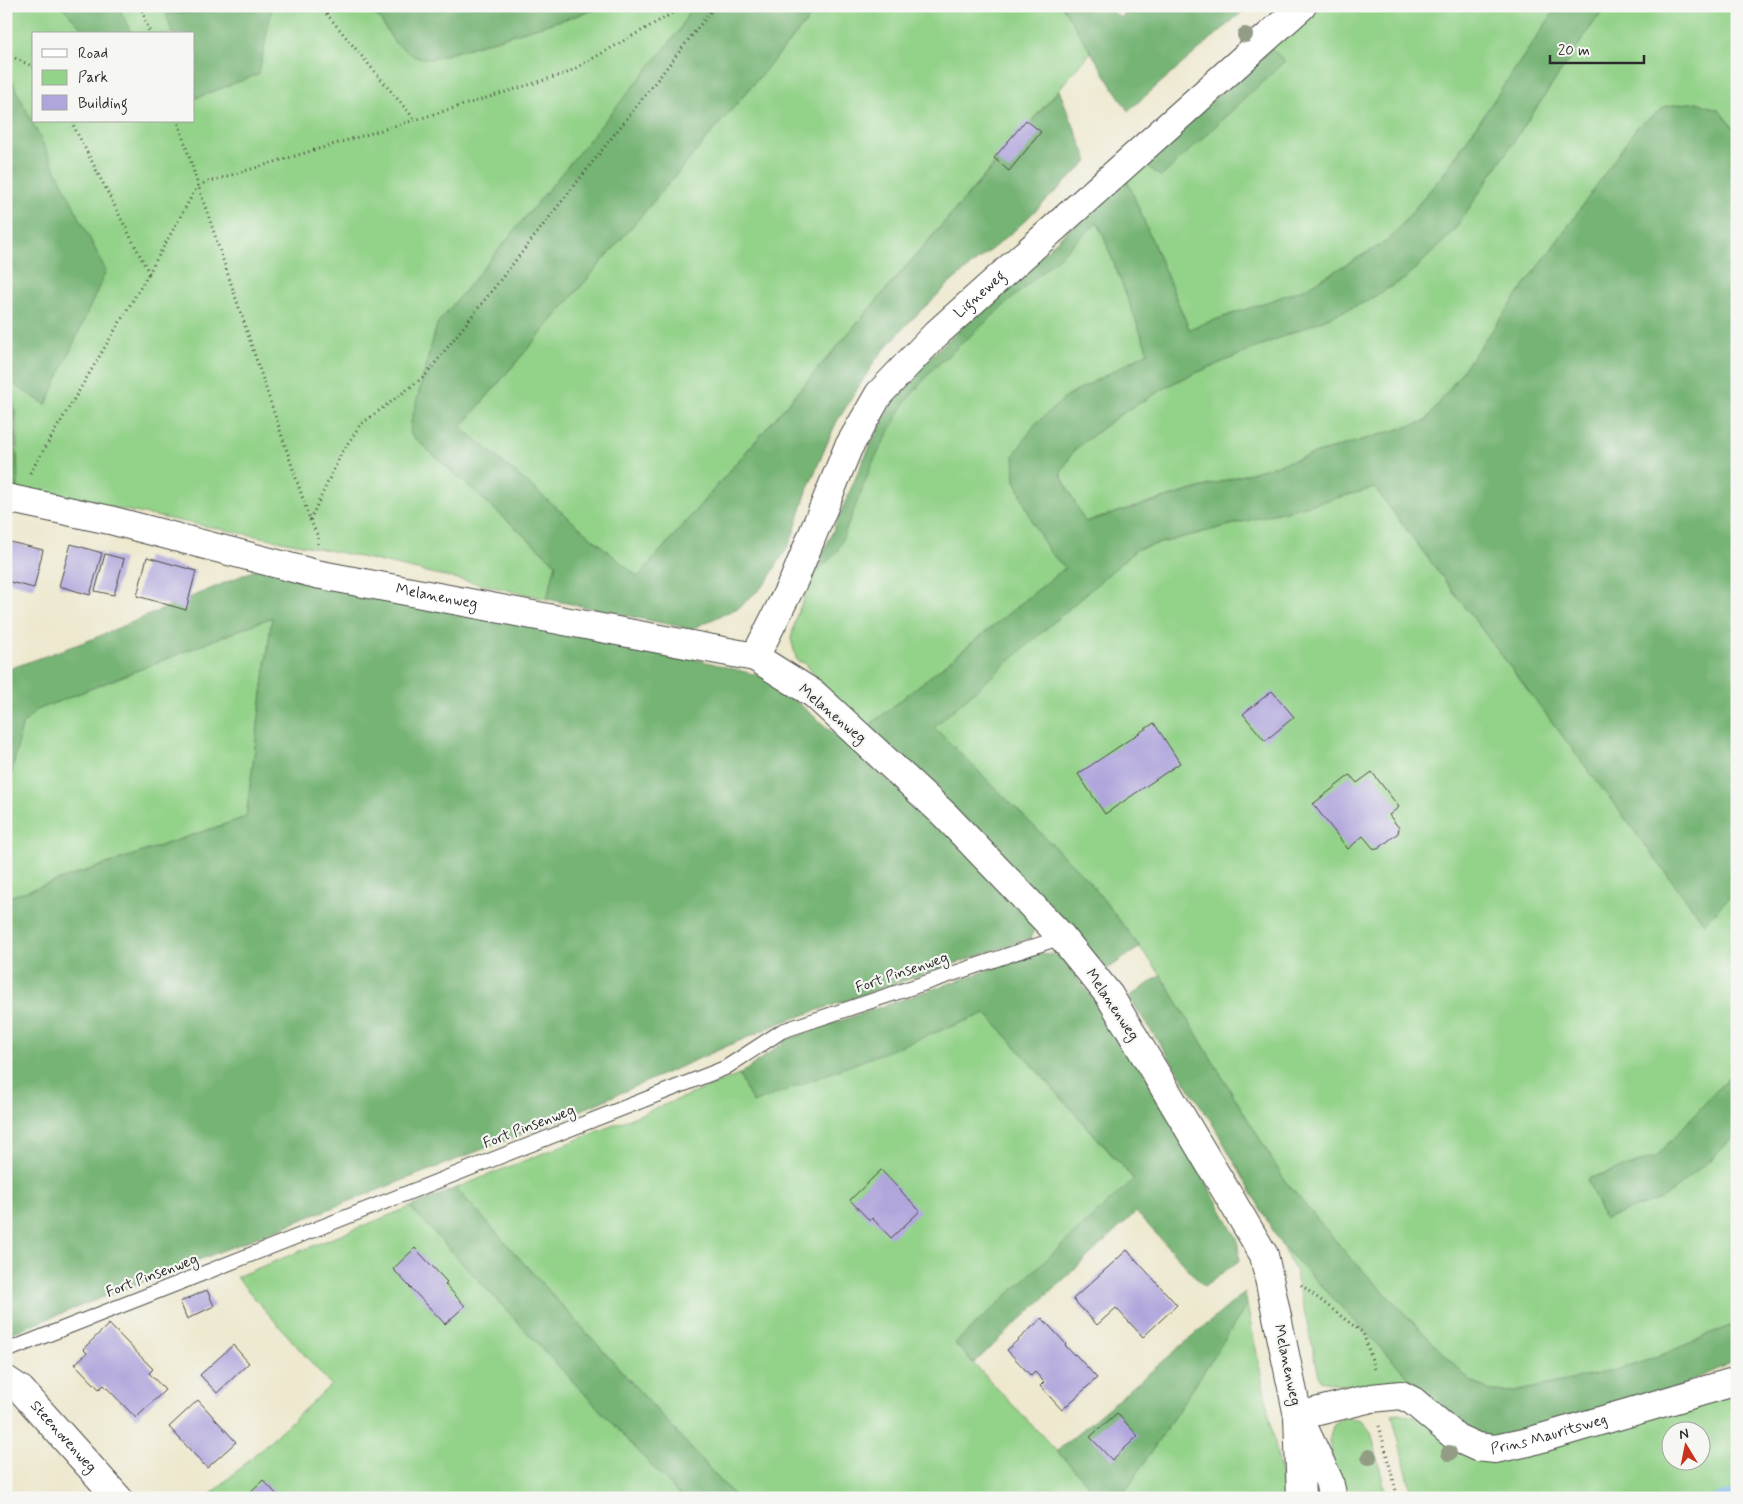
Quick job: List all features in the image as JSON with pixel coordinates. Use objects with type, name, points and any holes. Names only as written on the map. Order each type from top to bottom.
[{"type":"street","name":"Ligneweg","points":[[754,658],[794,580],[848,448],[878,394],[936,334],[1302,6]]},
{"type":"street","name":"Melanenweg","points":[[10,499],[110,520],[316,574],[754,658],[814,694],[944,814],[1062,937],[1108,995],[1264,1255],[1298,1416],[1301,1498]]},
{"type":"street","name":"Steenovenweg","points":[[6,1380],[21,1390],[118,1498]]},
{"type":"street","name":"Prins Mauritsweg","points":[[1378,1397],[1401,1396],[1414,1401],[1457,1438],[1477,1447],[1495,1449],[1528,1442],[1737,1381]]},
{"type":"street","name":"Melanenweg","points":[[1298,1416],[1378,1397]]},
{"type":"street","name":"Melanenweg","points":[[1298,1416],[1329,1481],[1333,1498]]},
{"type":"lane","name":"Fort Pinsenweg","points":[[6,1350],[725,1068],[782,1030],[1062,937]]},
{"type":"path","points":[[141,6],[149,32]]},
{"type":"path","points":[[320,6],[415,120]]},
{"type":"path","points":[[10,499],[149,273],[198,184],[567,73],[685,6]]},
{"type":"path","points":[[178,122],[310,520],[342,452],[360,425],[425,376],[715,6]]},
{"type":"path","points":[[6,54],[32,66]]},
{"type":"path","points":[[71,122],[149,273]]},
{"type":"path","points":[[1264,1255],[1363,1333],[1398,1498]]},
{"type":"green space","points":[[6,6],[365,6],[380,19],[394,42],[432,59],[608,6],[692,6],[679,31],[410,434],[556,564],[547,599],[342,553],[18,489],[15,414],[6,372]]},
{"type":"green space","points":[[62,6],[118,6],[131,32],[84,32]]},
{"type":"green space","points":[[365,6],[608,6],[432,59],[415,57],[394,42],[380,19]]},
{"type":"green space","points":[[692,6],[820,6],[461,427],[638,577],[1059,90],[1088,161],[1015,230],[950,283],[906,325],[876,359],[836,423],[808,488],[791,541],[766,583],[740,607],[691,629],[547,599],[556,564],[410,434],[411,422],[437,324],[679,31]]},
{"type":"green space","points":[[820,6],[1062,6],[1091,52],[638,577],[461,427]]},
{"type":"green space","points":[[1062,6],[1106,6],[1121,18],[1131,6],[1249,6],[1128,111]]},
{"type":"green space","points":[[1317,6],[1558,6],[1445,172],[1389,240],[1304,289],[1189,329],[1126,178]]},
{"type":"green space","points":[[1558,6],[1610,6],[1594,22],[1453,232],[1406,278],[1363,303],[1177,381],[1118,416],[1075,449],[1060,473],[1085,522],[1426,421],[1574,218],[1637,127],[1666,106],[1697,102],[1719,110],[1737,133],[1737,890],[1704,923],[1375,488],[1137,549],[934,727],[1089,881],[1140,947],[1106,970],[865,729],[1065,568],[1049,551],[1033,523],[1015,480],[1014,455],[1035,424],[1066,397],[1148,352],[1098,222],[933,369],[904,404],[873,462],[838,550],[813,577],[863,461],[893,401],[921,365],[1126,178],[1189,329],[1304,289],[1389,240],[1445,172]]},
{"type":"green space","points":[[1610,6],[1737,6],[1737,133],[1719,110],[1637,127],[1574,218],[1426,421],[1084,522],[1060,473],[1075,449],[1118,416],[1177,381],[1363,303],[1406,278],[1453,232],[1594,22]]},
{"type":"green space","points":[[272,7],[259,74],[196,98],[195,32],[172,32],[166,14]]},
{"type":"green space","points":[[1271,48],[1285,61],[1161,177],[1143,162]]},
{"type":"green space","points":[[6,79],[11,79],[106,271],[46,405],[10,382],[14,414],[18,489],[6,486]]},
{"type":"green space","points":[[1092,206],[1148,352],[1066,397],[1015,480],[1033,523],[1049,551],[1065,568],[865,729],[837,703],[805,663],[797,661],[791,639],[796,617],[863,461],[893,401]]},
{"type":"green space","points":[[1375,488],[1704,923],[1737,890],[1737,1068],[1656,1157],[1587,1179],[1604,1219],[1664,1198],[1716,1155],[1737,1133],[1737,1323],[1664,1354],[1613,1371],[1514,1392],[1491,1391],[1470,1381],[1345,1252],[1285,1181],[1161,975],[1089,881],[933,727],[1137,549]]},
{"type":"green space","points":[[262,567],[687,657],[769,678],[935,820],[1037,925],[1030,938],[780,1023],[568,1116],[6,1335],[6,898],[246,817],[272,617],[37,710],[22,725],[6,800],[6,670],[90,640]]},
{"type":"green space","points":[[272,617],[246,817],[6,898],[6,800],[22,725],[37,710]]},
{"type":"green space","points":[[1038,953],[1060,955],[1106,1016],[1149,1079],[1237,1238],[1240,1260],[1204,1286],[1136,1212],[974,1363],[955,1343],[1134,1179],[986,1013],[753,1103],[739,1075],[788,1039]]},
{"type":"green space","points":[[1161,975],[1285,1181],[1345,1252],[1470,1381],[1491,1391],[1514,1392],[1613,1371],[1664,1354],[1737,1323],[1737,1360],[1678,1387],[1495,1438],[1477,1434],[1457,1424],[1421,1390],[1280,1243],[1214,1126],[1129,997]]},
{"type":"green space","points":[[986,1013],[1134,1180],[955,1344],[1101,1498],[736,1498],[456,1188],[739,1075],[753,1102]]},
{"type":"green space","points":[[1737,1068],[1737,1133],[1716,1155],[1664,1198],[1604,1219],[1587,1179],[1656,1157]]},
{"type":"green space","points":[[456,1188],[736,1498],[682,1498],[410,1207]]},
{"type":"green space","points":[[410,1207],[682,1498],[207,1498],[331,1385],[236,1277]]},
{"type":"green space","points":[[1280,1243],[1421,1390],[1397,1383],[1353,1387],[1320,1380],[1295,1270]]},
{"type":"green space","points":[[1245,1292],[1247,1305],[1121,1498],[1101,1498],[1057,1451]]},
{"type":"green space","points":[[1247,1305],[1281,1473],[1283,1498],[1121,1498]]},
{"type":"green space","points":[[1737,1394],[1737,1498],[1413,1498],[1392,1414],[1399,1413],[1413,1417]]},
{"type":"green space","points":[[1345,1417],[1361,1420],[1371,1432],[1387,1498],[1341,1498],[1329,1440],[1333,1426]]},
{"type":"building","points":[[1026,120],[1041,132],[1009,171],[994,158]]},
{"type":"building","points":[[6,541],[43,550],[34,588],[6,581]]},
{"type":"building","points":[[71,544],[102,553],[90,595],[59,586]]},
{"type":"building","points":[[105,554],[124,559],[114,595],[95,591]]},
{"type":"building","points":[[147,557],[196,571],[186,610],[137,596]]},
{"type":"building","points":[[1272,691],[1294,717],[1265,741],[1243,714]]},
{"type":"building","points":[[1154,723],[1180,763],[1105,814],[1078,774]]},
{"type":"building","points":[[1372,772],[1399,807],[1389,815],[1399,828],[1398,833],[1378,849],[1373,848],[1363,836],[1348,849],[1313,804],[1350,775],[1357,783]]},
{"type":"building","points":[[881,1170],[920,1211],[891,1238],[872,1218],[870,1221],[850,1200]]},
{"type":"building","points":[[415,1248],[447,1282],[445,1284],[465,1306],[445,1324],[393,1269]]},
{"type":"building","points":[[1127,1250],[1177,1305],[1143,1337],[1116,1308],[1097,1325],[1073,1299]]},
{"type":"building","points":[[207,1290],[214,1306],[187,1319],[180,1302]]},
{"type":"building","points":[[1042,1318],[1097,1378],[1062,1410],[1040,1386],[1044,1382],[1035,1372],[1031,1376],[1007,1350]]},
{"type":"building","points":[[109,1324],[153,1369],[149,1373],[165,1390],[136,1418],[104,1385],[99,1389],[75,1364],[87,1353],[83,1349]]},
{"type":"building","points":[[233,1345],[249,1363],[217,1393],[200,1375]]},
{"type":"building","points":[[198,1400],[236,1442],[207,1468],[169,1427]]},
{"type":"building","points":[[1117,1413],[1138,1436],[1112,1460],[1090,1437]]},
{"type":"building","points":[[263,1480],[280,1498],[244,1498]]},
{"type":"waterway","points":[[1719,1498],[1737,1495]]}]
